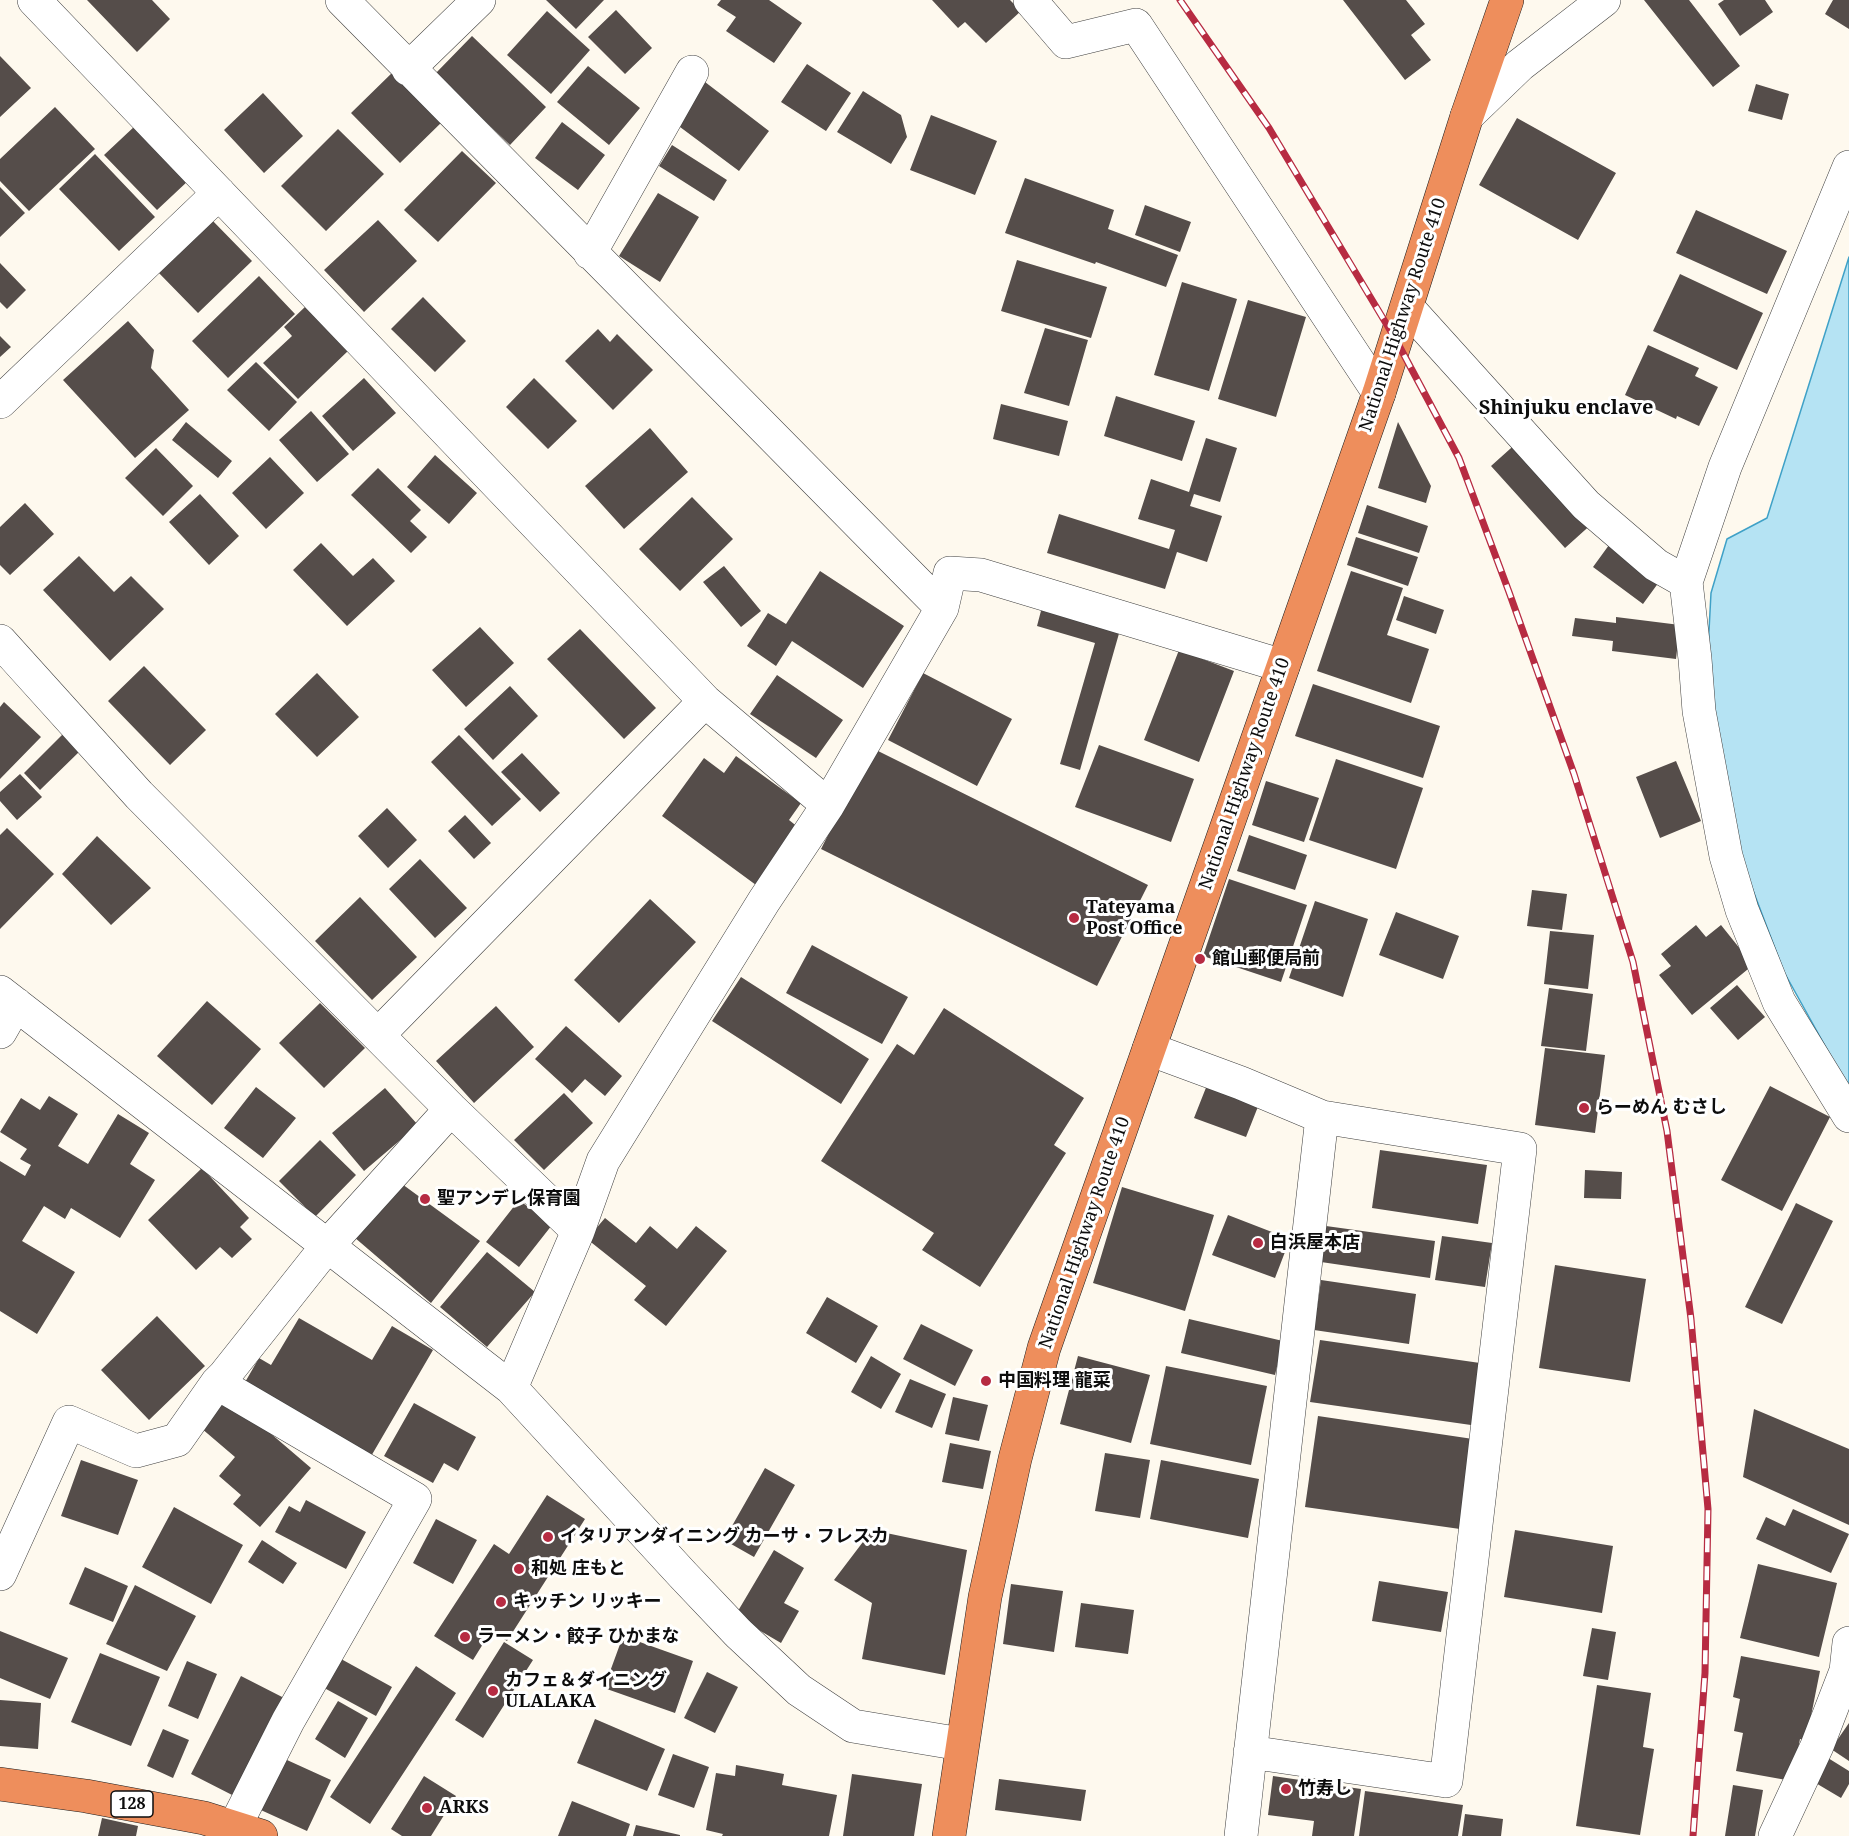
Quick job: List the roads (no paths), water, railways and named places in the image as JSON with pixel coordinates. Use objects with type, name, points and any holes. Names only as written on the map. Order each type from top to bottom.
[{"type":"highway","name":"National Highway Route 410","points":[[949,1836],[961,1744],[987,1586],[1015,1459],[1044,1348],[1379,393],[1467,116],[1507,0]]},
{"type":"highway","name":"128","points":[[0,1784],[86,1796],[204,1818],[248,1832]]},
{"type":"street","points":[[34,0],[705,701],[828,805]]},
{"type":"street","points":[[342,0],[942,608]]},
{"type":"street","points":[[408,69],[479,0]]},
{"type":"street","points":[[1030,0],[1066,42],[1136,25],[1379,393]]},
{"type":"street","points":[[1467,116],[1520,65],[1604,0]]},
{"type":"street","points":[[590,253],[692,72]]},
{"type":"street","points":[[1849,167],[1725,466],[1686,582],[1699,711],[1726,856],[1743,910],[1779,1002],[1849,1116]]},
{"type":"street","points":[[0,402],[219,193]]},
{"type":"street","points":[[1407,307],[1587,505],[1656,565],[1686,582]]},
{"type":"street","points":[[511,1388],[578,1231],[603,1161],[764,901],[828,805],[942,608],[950,573],[981,575],[1283,666]]},
{"type":"street","points":[[0,641],[139,795],[451,1109],[578,1231]]},
{"type":"street","points":[[378,1035],[705,701]]},
{"type":"street","points":[[0,1032],[8,998],[511,1388],[738,1633],[799,1690],[853,1726],[961,1744]]},
{"type":"street","points":[[1149,1049],[1241,1083],[1322,1117],[1520,1149],[1446,1780],[1250,1752]]},
{"type":"street","points":[[0,1574],[69,1422],[136,1451],[177,1440],[217,1383],[328,1245],[451,1109]]},
{"type":"street","points":[[1240,1836],[1322,1117]]},
{"type":"street","points":[[217,1383],[415,1499],[288,1721],[248,1832]]},
{"type":"street","points":[[1776,1836],[1817,1746],[1848,1662]]},
{"type":"water","points":[[1849,257],[1849,1089],[1784,972],[1743,864],[1705,706],[1711,593],[1727,539],[1767,518]]},
{"type":"railway","points":[[1180,0],[1269,128],[1396,340],[1459,458],[1574,774],[1633,962],[1667,1131],[1691,1319],[1708,1509],[1705,1673],[1693,1836]]},
{"type":"place","name":"Tateyama Post Office","points":[[1074,918]]},
{"type":"place","name":"館山郵便局前","points":[[1200,959]]},
{"type":"place","name":"らーめん むさし","points":[[1584,1108]]},
{"type":"place","name":"聖アンデレ保育園","points":[[425,1199]]},
{"type":"place","name":"白浜屋本店","points":[[1258,1243]]},
{"type":"place","name":"中国料理 龍菜","points":[[986,1381]]},
{"type":"place","name":"イタリアンダイニング カーサ・フレスカ","points":[[548,1537]]},
{"type":"place","name":"和処 庄もと","points":[[519,1569]]},
{"type":"place","name":"キッチン リッキー","points":[[501,1602]]},
{"type":"place","name":"ラーメン・餃子 ひかまな","points":[[465,1637]]},
{"type":"place","name":"カフェ＆ダイニング ULALAKA","points":[[493,1691]]},
{"type":"place","name":"竹寿し","points":[[1286,1789]]},
{"type":"place","name":"ARKS","points":[[427,1808]]},
{"type":"district","name":"Shinjuku enclave","points":[[1566,408]]}]
